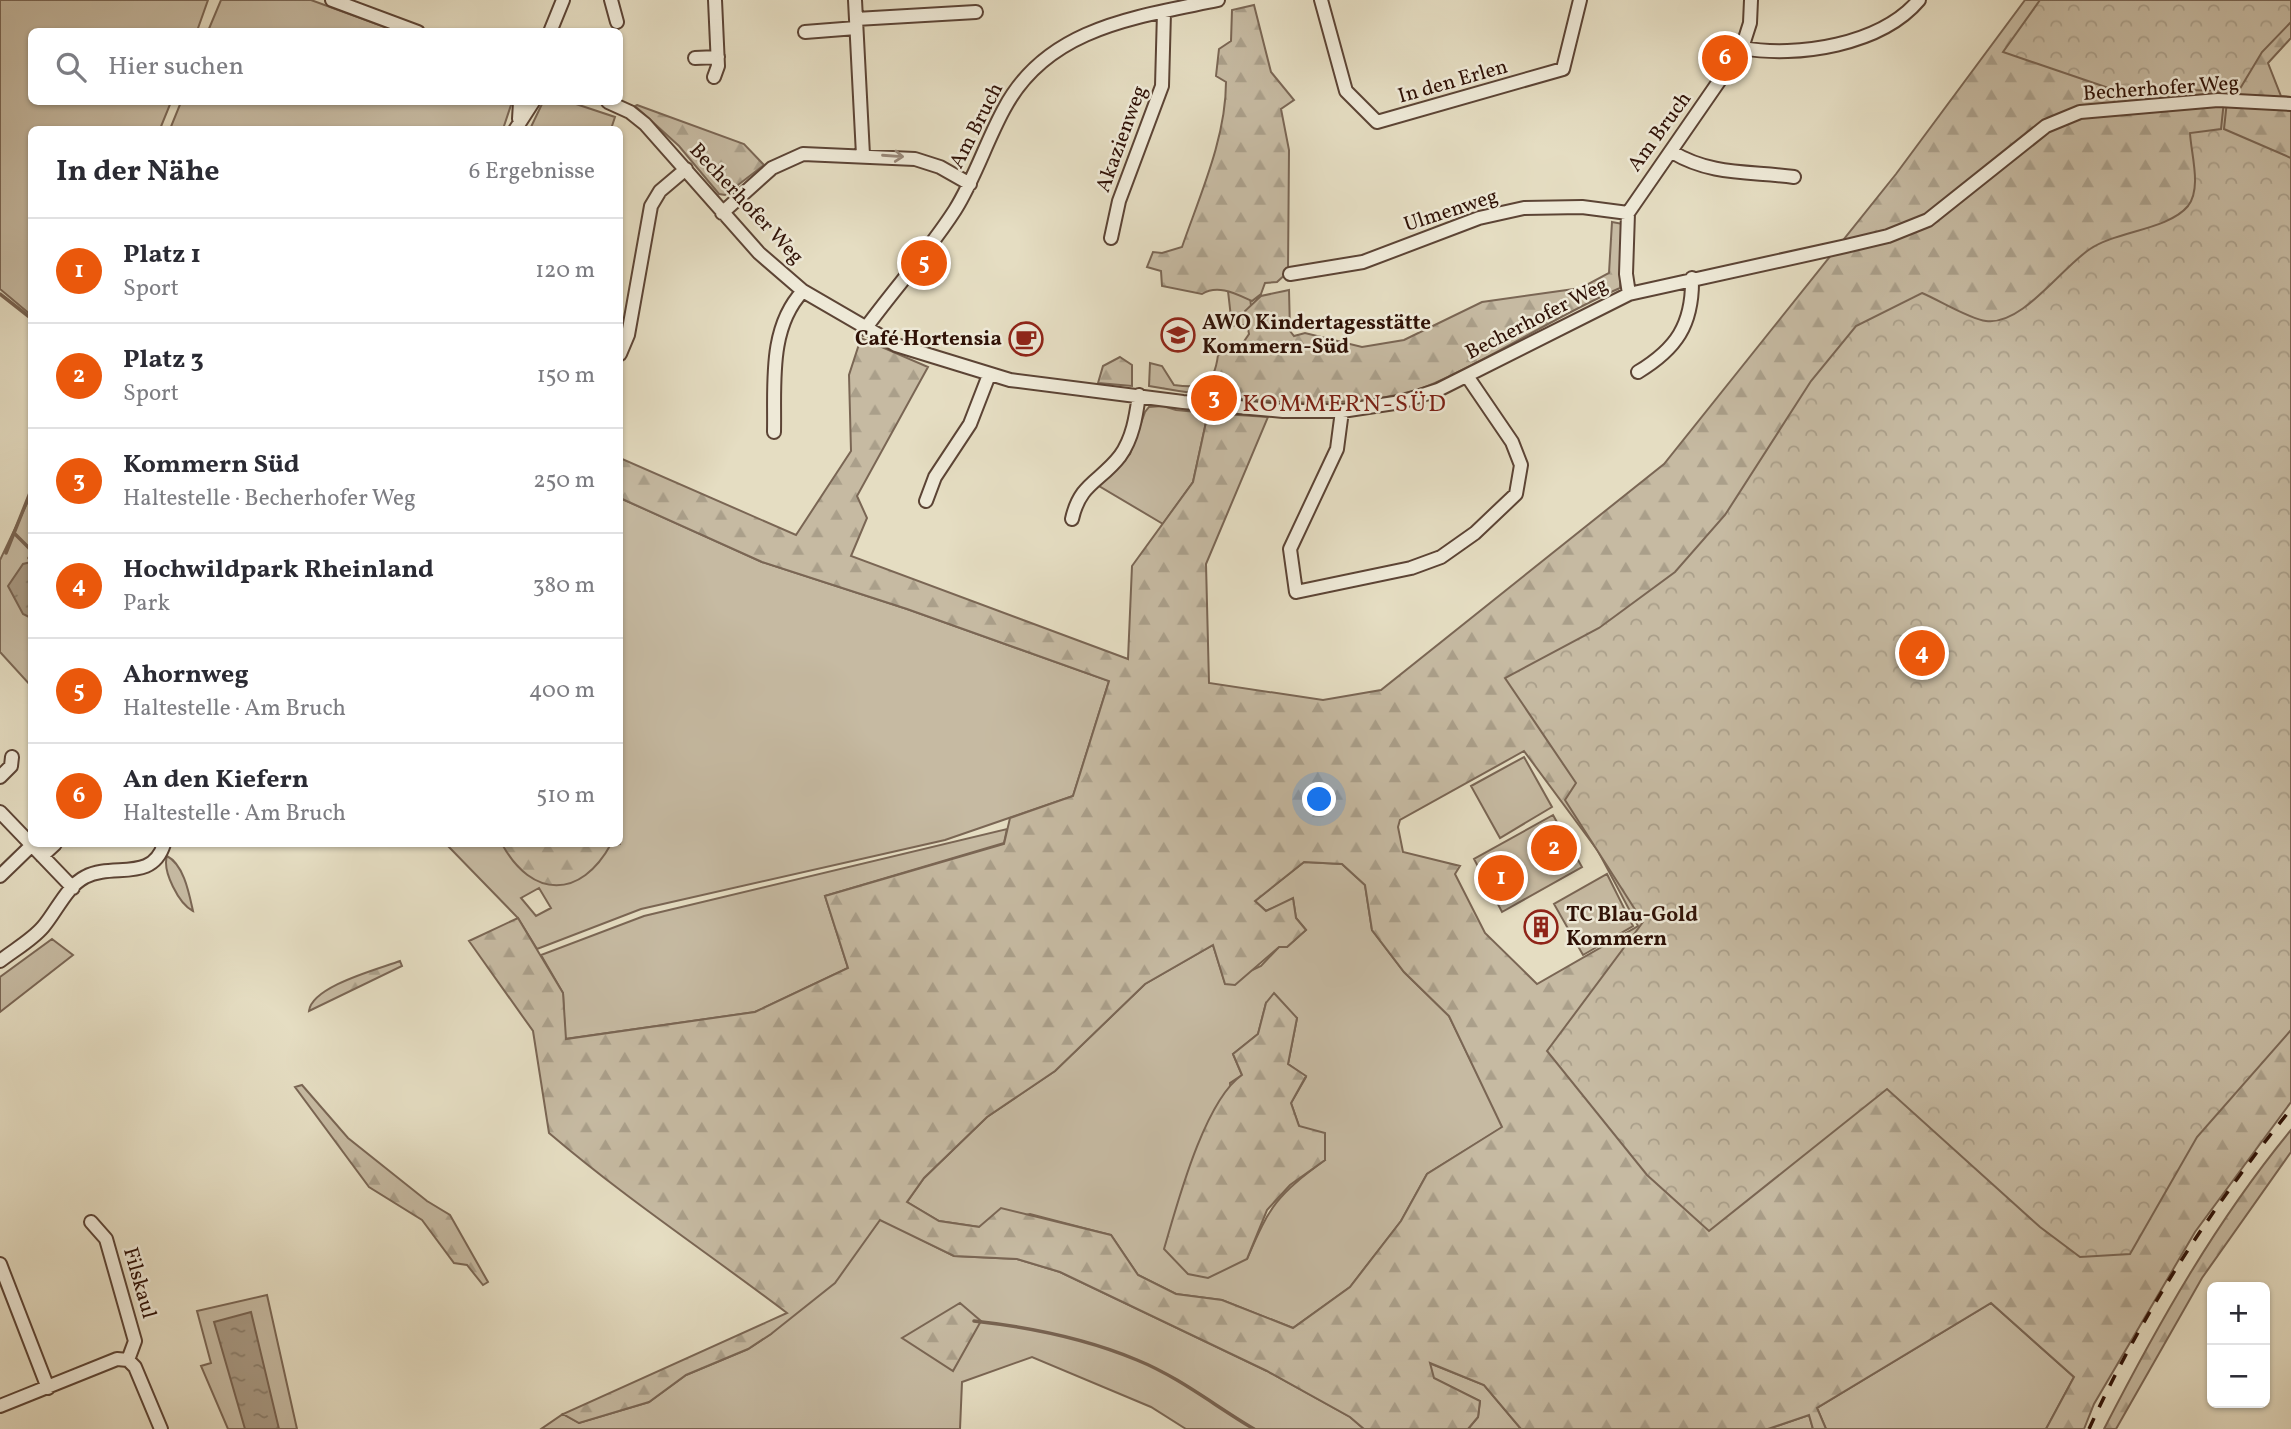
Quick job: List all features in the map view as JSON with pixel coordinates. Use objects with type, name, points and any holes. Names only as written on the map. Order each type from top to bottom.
[{"type":"street","points":[[332,0],[407,28]]},
{"type":"street","points":[[552,28],[563,0]]},
{"type":"street","points":[[611,0],[617,22]]},
{"type":"street","points":[[714,77],[718,57],[715,0]]},
{"type":"street","points":[[855,0],[863,155]]},
{"type":"street","points":[[951,0],[952,14]]},
{"type":"street","name":"Am Bruch","points":[[865,329],[954,211],[970,184],[1005,107],[1021,82],[1063,46],[1109,24],[1218,0]]},
{"type":"street","name":"In den Erlen","points":[[1321,0],[1346,91],[1377,122],[1563,69],[1580,0]]},
{"type":"street","name":"Am Bruch","points":[[1628,213],[1742,48],[1750,23],[1751,0]]},
{"type":"street","points":[[1742,48],[1783,52],[1826,49],[1877,30],[1919,0]]},
{"type":"street","points":[[805,32],[976,12]]},
{"type":"street","name":"Akazienweg","points":[[1111,238],[1119,201],[1162,86],[1164,12]]},
{"type":"street","points":[[695,58],[718,57]]},
{"type":"street","name":"Becherhofer Weg","points":[[615,105],[630,112],[645,124],[759,253],[803,291],[896,345],[989,375],[1283,411],[1342,411],[1401,402],[1438,390],[1629,294],[1888,236],[1928,220],[2046,126],[2080,112],[2218,100],[2291,104]]},
{"type":"street","points":[[517,124],[520,105]]},
{"type":"street","points":[[517,124],[531,105]]},
{"type":"street","points":[[1672,152],[1690,162],[1734,174],[1794,177]]},
{"type":"street","points":[[722,213],[772,168],[792,157],[863,155],[915,159],[940,167],[970,184]]},
{"type":"street","points":[[623,347],[628,335],[650,206],[660,191],[686,169]]},
{"type":"street","name":"Ulmenweg","points":[[1290,274],[1363,262],[1479,218],[1524,208],[1582,208],[1628,213]]},
{"type":"street","points":[[1628,213],[1626,274],[1629,294]]},
{"type":"street","points":[[1638,372],[1665,355],[1686,323],[1692,278]]},
{"type":"street","points":[[774,432],[776,352],[781,327],[803,291]]},
{"type":"street","points":[[926,501],[934,477],[970,424],[989,375]]},
{"type":"street","points":[[1342,411],[1337,449],[1290,549],[1296,593],[1411,568],[1441,557],[1475,533],[1516,494],[1521,465],[1512,442],[1467,376]]},
{"type":"street","points":[[1072,519],[1076,499],[1119,457],[1131,436],[1139,395]]},
{"type":"street","points":[[0,777],[11,766],[12,757]]},
{"type":"street","points":[[0,812],[28,841]]},
{"type":"street","points":[[0,876],[30,847]]},
{"type":"street","points":[[34,847],[73,888]]},
{"type":"street","points":[[42,856],[52,847]]},
{"type":"street","points":[[0,961],[42,929],[84,877],[106,870],[140,870],[155,860],[163,847]]},
{"type":"street","name":"Filskaul","points":[[91,1222],[106,1240],[135,1341],[128,1360]]},
{"type":"street","points":[[0,1264],[48,1388]]},
{"type":"street","points":[[0,1406],[117,1359],[128,1360],[135,1367],[161,1429]]},
{"type":"green space","points":[[0,0],[208,0],[198,28],[28,28],[28,105],[170,105],[161,126],[28,126],[28,312],[0,289]]},
{"type":"green space","points":[[221,0],[311,0],[388,28],[209,28]]},
{"type":"green space","points":[[2025,0],[2291,0],[2291,38],[2268,63],[2281,96],[2291,97],[2291,1102],[2195,1232],[2094,1404],[2084,1429],[2046,1429],[2074,1377],[1991,1303],[1817,1408],[1826,1429],[1813,1429],[1809,1415],[1768,1429],[1521,1429],[1484,1385],[1430,1363],[1434,1378],[1480,1401],[1478,1417],[1468,1429],[1364,1429],[1350,1417],[1267,1371],[1060,1272],[1017,1259],[954,1256],[880,1220],[835,1283],[748,1349],[686,1375],[649,1402],[579,1423],[563,1414],[787,1313],[637,1203],[549,1133],[533,1031],[469,941],[518,918],[563,993],[566,1039],[755,1012],[848,968],[825,896],[1004,844],[1010,818],[1073,796],[1109,681],[907,609],[762,562],[623,499],[623,459],[796,535],[851,451],[849,375],[861,338],[928,367],[857,496],[867,518],[851,556],[1128,659],[1132,566],[1193,482],[1208,413],[1268,417],[1206,564],[1209,683],[1323,700],[1381,690],[1664,464],[1896,174]],"holes":[[[1524,751],[1598,851],[1638,926],[1537,984],[1485,933],[1455,874],[1460,866],[1403,852],[1398,827],[1400,820]],[[1304,862],[1342,864],[1365,885],[1372,930],[1404,972],[1449,1016],[1502,1127],[1427,1174],[1401,1221],[1350,1287],[1293,1328],[1222,1300],[1176,1294],[1138,1275],[1111,1235],[1001,1208],[979,1227],[939,1221],[907,1202],[924,1178],[987,1117],[1055,1071],[1145,984],[1213,945],[1225,984],[1235,985],[1279,947],[1287,947],[1306,930],[1296,918],[1293,898],[1266,911],[1255,901]]]},
{"type":"green space","points":[[2040,0],[2291,0],[2291,22],[2262,52],[2238,92],[2228,92],[2224,129],[2291,158],[2291,1030],[2197,1137],[2130,1254],[2080,1257],[2040,1227],[1887,1089],[1709,1231],[1647,1175],[1547,1051],[1643,922],[1565,800],[1576,783],[1505,678],[1599,628],[1675,572],[1725,515],[1811,381],[1856,326],[1922,293],[1979,320],[2000,320],[2013,315],[2041,294],[2090,249],[2113,238],[2168,220],[2188,206],[2195,181],[2190,133],[2221,129],[2225,91],[2186,90],[2132,96],[2003,52]]},
{"type":"green space","points":[[1254,5],[1271,72],[1294,100],[1281,109],[1289,150],[1288,272],[1277,282],[1265,283],[1261,294],[1252,301],[1221,290],[1202,294],[1162,286],[1161,271],[1147,267],[1153,252],[1162,253],[1182,247],[1211,166],[1222,124],[1226,82],[1216,76],[1219,49],[1231,41],[1232,10]]},
{"type":"green space","points":[[180,105],[511,105],[504,126],[171,126]]},
{"type":"green space","points":[[542,105],[579,105],[615,117],[612,126],[531,126]]},
{"type":"green space","points":[[635,106],[744,144],[764,165],[725,195],[719,194],[679,146]]},
{"type":"green space","points":[[1612,222],[1623,224],[1620,288],[1435,383],[1405,393],[1333,402],[1254,400],[1149,386],[1150,363],[1162,366],[1174,385],[1199,386],[1210,380],[1218,355],[1238,350],[1249,334],[1245,311],[1261,296],[1289,290],[1290,331],[1294,336],[1305,333],[1362,347],[1404,340],[1482,302],[1581,288],[1609,273]]},
{"type":"green space","points":[[1249,288],[1253,324],[1232,326],[1228,291]]},
{"type":"green space","points":[[1120,357],[1132,365],[1132,386],[1098,383],[1103,366]]},
{"type":"green space","points":[[1163,406],[1208,413],[1193,482],[1163,524],[1099,486],[1130,454],[1149,407]]},
{"type":"green space","points":[[623,499],[762,562],[907,609],[1109,681],[1073,796],[945,840],[641,909],[537,949],[518,918],[449,847],[623,847]],"holes":[[[539,888],[551,908],[536,916],[521,898]]]},
{"type":"green space","points":[[28,501],[28,683],[0,652],[0,560]]},
{"type":"green space","points":[[1524,757],[1552,807],[1500,838],[1471,786]]},
{"type":"green space","points":[[1553,815],[1582,867],[1502,912],[1474,859]]},
{"type":"green space","points":[[1007,829],[1004,843],[825,896],[848,968],[755,1012],[565,1039],[563,993],[541,955],[644,916]]},
{"type":"green space","points":[[504,847],[609,847],[586,875],[571,883],[542,883],[527,875]]},
{"type":"green space","points":[[167,856],[182,873],[193,911],[182,902],[173,887],[167,870]]},
{"type":"green space","points":[[1304,862],[1342,864],[1365,885],[1372,930],[1404,972],[1449,1016],[1503,1127],[1427,1174],[1401,1221],[1350,1287],[1293,1328],[1222,1300],[1176,1294],[1138,1275],[1111,1235],[1030,1214],[980,1227],[939,1221],[907,1202],[924,1178],[987,1117],[1055,1071],[1145,984],[1213,945],[1225,983],[1261,966],[1279,947],[1287,947],[1306,930],[1296,918],[1293,899],[1266,911],[1255,901]],"holes":[[[1266,1003],[1297,1018],[1288,1064],[1306,1077],[1291,1103],[1299,1126],[1325,1160],[1285,1192],[1277,1202],[1247,1259],[1230,1083],[1242,1075],[1233,1054],[1258,1034]]]},
{"type":"green space","points":[[1607,874],[1633,926],[1583,955],[1554,904]]},
{"type":"green space","points":[[52,939],[73,955],[0,1012],[0,977]]},
{"type":"green space","points":[[400,961],[402,966],[309,1011],[313,1002],[334,986]]},
{"type":"green space","points":[[1274,993],[1297,1018],[1288,1064],[1306,1076],[1291,1103],[1299,1126],[1325,1133],[1325,1160],[1290,1185],[1267,1210],[1247,1259],[1208,1278],[1188,1274],[1164,1249],[1176,1207],[1204,1130],[1228,1088],[1242,1075],[1233,1054],[1258,1034],[1266,1003]]},
{"type":"green space","points":[[302,1085],[348,1138],[427,1201],[450,1215],[488,1282],[483,1285],[467,1265],[454,1263],[422,1220],[369,1187],[295,1087]]},
{"type":"green space","points":[[2291,1130],[2291,1152],[2202,1278],[2116,1429],[2104,1429],[2145,1351],[2213,1237]]},
{"type":"green space","points":[[880,1219],[954,1256],[1017,1259],[1060,1272],[1267,1371],[1350,1417],[1364,1429],[1186,1429],[1151,1407],[1032,1357],[962,1382],[960,1429],[541,1429],[563,1414],[579,1423],[649,1402],[686,1375],[748,1349],[771,1334],[861,1245]]},
{"type":"green space","points":[[267,1295],[297,1429],[228,1429],[201,1366],[211,1363],[197,1311]]},
{"type":"green space","points":[[960,1303],[981,1321],[953,1371],[902,1338]]},
{"type":"green space","points":[[1991,1303],[2074,1377],[2046,1429],[1826,1429],[1817,1408]]},
{"type":"green space","points":[[1429,1363],[1484,1385],[1521,1429],[1468,1429],[1478,1417],[1480,1401],[1433,1378]]},
{"type":"green space","points":[[1809,1415],[1813,1429],[1768,1429]]},
{"type":"water","points":[[28,563],[28,616],[23,614],[8,586],[23,564]]},
{"type":"water","points":[[251,1312],[279,1429],[245,1429],[214,1322]]},
{"type":"waterway","points":[[0,294],[28,316]]},
{"type":"waterway","points":[[6,553],[28,498]]},
{"type":"waterway","points":[[15,534],[28,547]]},
{"type":"waterway","points":[[974,1321],[1057,1335],[1118,1353],[1168,1375],[1254,1429]]},
{"type":"railway","points":[[2089,1429],[2131,1345],[2180,1263],[2233,1184],[2291,1109]]},
{"type":"place","name":"An den Kiefern","points":[[1725,58]]},
{"type":"place","name":"Ahornweg","points":[[924,263]]},
{"type":"place","name":"AWO Kindertagesstätte Kommern-Süd","points":[[1178,335]]},
{"type":"place","name":"Café Hortensia","points":[[1026,339]]},
{"type":"place","name":"Kommern Süd","points":[[1214,398]]},
{"type":"place","name":"Hochwildpark Rheinland","points":[[1922,653]]},
{"type":"place","name":"Platz 3","points":[[1554,848]]},
{"type":"place","name":"Platz 1","points":[[1501,878]]},
{"type":"place","name":"TC Blau-Gold Kommern","points":[[1541,927]]},
{"type":"district","name":"KOMMERN-SÜD","points":[[1345,405]]}]
